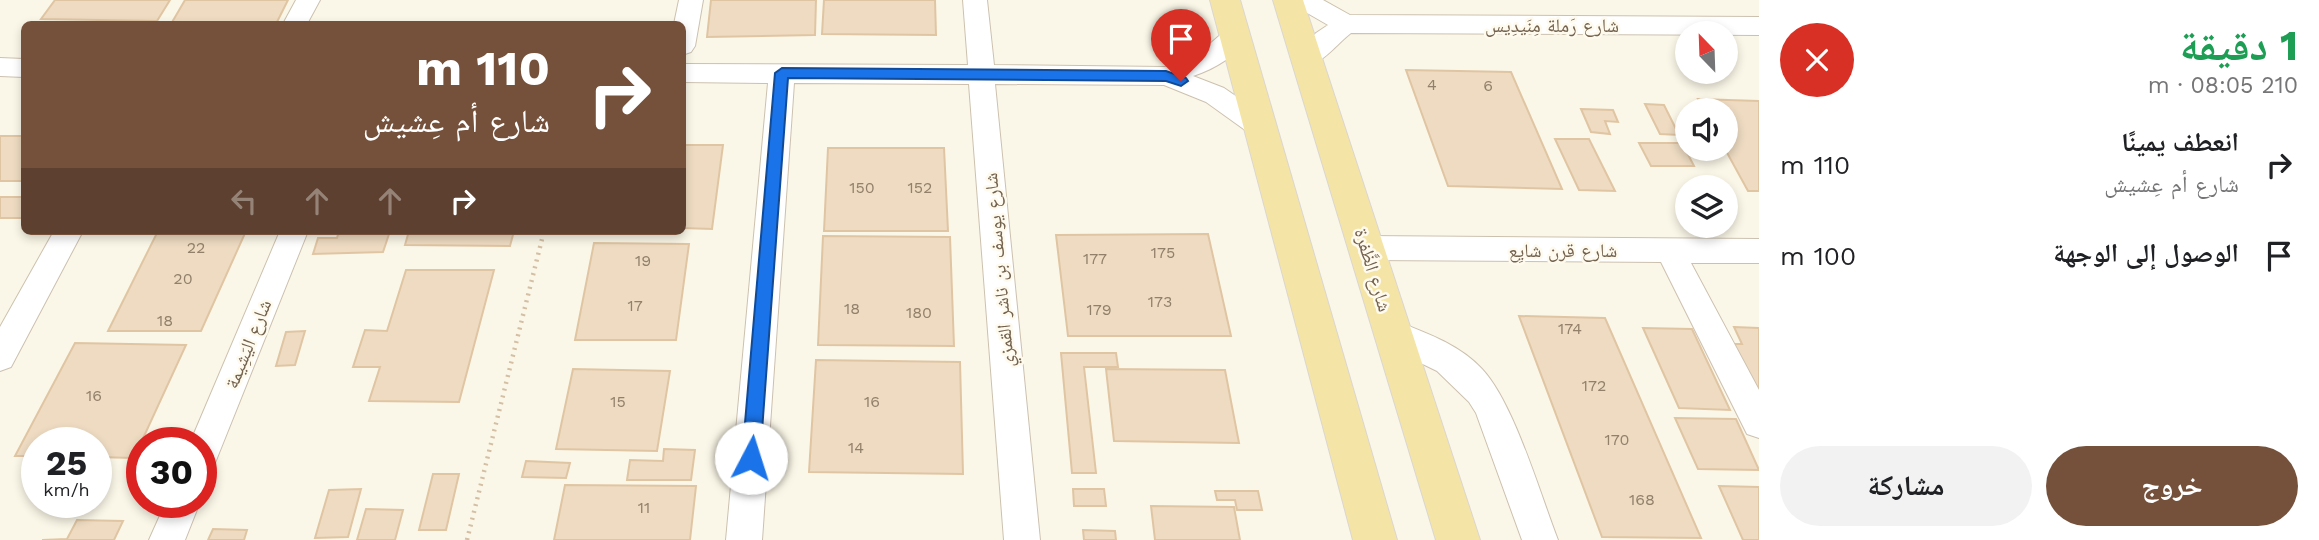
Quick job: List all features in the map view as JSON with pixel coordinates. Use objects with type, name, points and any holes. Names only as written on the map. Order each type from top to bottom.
[{"type":"main road","points":[[1225,0],[1375,540]]},
{"type":"main road","name":"شارع الظَّفرة","points":[[1288,0],[1458,540]]},
{"type":"street","points":[[297,21],[308,0]]},
{"type":"street","points":[[686,26],[691,0]]},
{"type":"street","name":"شارع يوسف بن ناشر القمزي","points":[[975,0],[1021,540]]},
{"type":"street","name":"شارع رَملة مِنَيدِيس","points":[[1304,0],[1342,12],[1759,26]]},
{"type":"street","points":[[1308,57],[1325,39],[1342,12]]},
{"type":"street","points":[[686,73],[1166,76],[1206,62],[1235,36]]},
{"type":"street","points":[[0,67],[21,68]]},
{"type":"street","points":[[744,540],[782,73]]},
{"type":"street","points":[[1166,76],[1215,95],[1262,128]]},
{"type":"street","points":[[0,357],[67,235]]},
{"type":"street","name":"شارع اليَشِيمة","points":[[213,427],[292,235]]},
{"type":"street","name":"شارع قرن شايِع","points":[[1367,248],[1759,251]]},
{"type":"street","points":[[1670,251],[1759,423]]},
{"type":"street","points":[[1393,334],[1444,356],[1470,376],[1481,390],[1490,406],[1540,540]]},
{"type":"street","points":[[167,540],[176,518]]},
{"type":"path","points":[[467,540],[543,235]]},
{"type":"building","points":[[55,0],[170,0],[157,21],[41,19]]},
{"type":"building","points":[[185,0],[288,0],[278,21],[173,21]]},
{"type":"building","points":[[711,0],[816,0],[815,35],[707,37]]},
{"type":"building","points":[[824,0],[935,0],[936,35],[822,34]]},
{"type":"building","points":[[1406,70],[1511,72],[1562,189],[1448,186]]},
{"type":"building","points":[[1738,100],[1759,101],[1759,191],[1748,191],[1732,161],[1738,161]]},
{"type":"building","points":[[1645,104],[1664,105],[1675,127],[1675,135],[1660,134]]},
{"type":"building","points":[[1581,109],[1613,110],[1618,122],[1605,121],[1610,134],[1591,132]]},
{"type":"building","points":[[0,136],[21,136],[21,181],[0,181]]},
{"type":"building","points":[[1555,139],[1589,139],[1615,191],[1579,190]]},
{"type":"building","points":[[1639,143],[1675,143],[1675,161],[1691,161],[1694,166],[1651,166]]},
{"type":"building","points":[[686,145],[723,145],[712,229],[686,228]]},
{"type":"building","points":[[828,148],[944,148],[948,231],[824,231]]},
{"type":"building","points":[[0,197],[21,197],[21,218],[0,218]]},
{"type":"building","points":[[1208,234],[1231,336],[1068,336],[1056,235]]},
{"type":"building","points":[[156,235],[244,235],[201,331],[108,331]]},
{"type":"building","points":[[338,235],[389,235],[383,252],[313,254],[318,238],[337,238]]},
{"type":"building","points":[[408,235],[513,235],[510,246],[405,245]]},
{"type":"building","points":[[823,236],[950,237],[954,346],[818,345]]},
{"type":"building","points":[[594,243],[689,244],[676,340],[575,340]]},
{"type":"building","points":[[406,270],[494,270],[459,402],[369,401],[380,367],[353,367],[365,330],[387,331]]},
{"type":"building","points":[[1519,316],[1605,318],[1701,538],[1602,537]]},
{"type":"building","points":[[1734,327],[1759,328],[1759,404],[1724,344],[1742,344]]},
{"type":"building","points":[[1643,328],[1692,329],[1730,410],[1679,408]]},
{"type":"building","points":[[305,331],[295,365],[276,366],[286,332]]},
{"type":"building","points":[[75,343],[186,345],[148,427],[126,427],[126,458],[112,457],[112,427],[30,427]]},
{"type":"building","points":[[1061,353],[1116,353],[1118,367],[1084,367],[1096,473],[1072,473]]},
{"type":"building","points":[[816,360],[960,362],[963,474],[809,472]]},
{"type":"building","points":[[573,369],[670,371],[657,451],[556,449]]},
{"type":"building","points":[[1106,369],[1225,370],[1239,443],[1114,441]]},
{"type":"building","points":[[1675,418],[1736,419],[1759,470],[1698,469]]},
{"type":"building","points":[[21,445],[21,456],[15,456]]},
{"type":"building","points":[[664,449],[695,450],[691,480],[627,480],[630,460],[663,461]]},
{"type":"building","points":[[526,461],[570,463],[566,478],[522,477]]},
{"type":"building","points":[[433,474],[459,474],[446,530],[419,530]]},
{"type":"building","points":[[565,485],[696,486],[690,540],[554,540]]},
{"type":"building","points":[[1719,486],[1759,487],[1759,540],[1743,540]]},
{"type":"building","points":[[361,489],[348,537],[315,538],[329,490]]},
{"type":"building","points":[[1073,489],[1104,489],[1106,506],[1074,506]]},
{"type":"building","points":[[1215,491],[1258,491],[1262,510],[1237,510],[1235,500],[1217,500]]},
{"type":"building","points":[[1151,506],[1234,507],[1240,540],[1155,540]]},
{"type":"building","points":[[366,509],[403,510],[395,540],[357,540]]},
{"type":"building","points":[[77,520],[123,521],[114,540],[42,540],[67,539]]},
{"type":"building","points":[[213,529],[247,530],[244,540],[208,540]]},
{"type":"building","points":[[1083,530],[1115,531],[1116,540],[1084,540]]},
{"type":"route","points":[[751,458],[782,73],[1166,76],[1181,81]]}]
